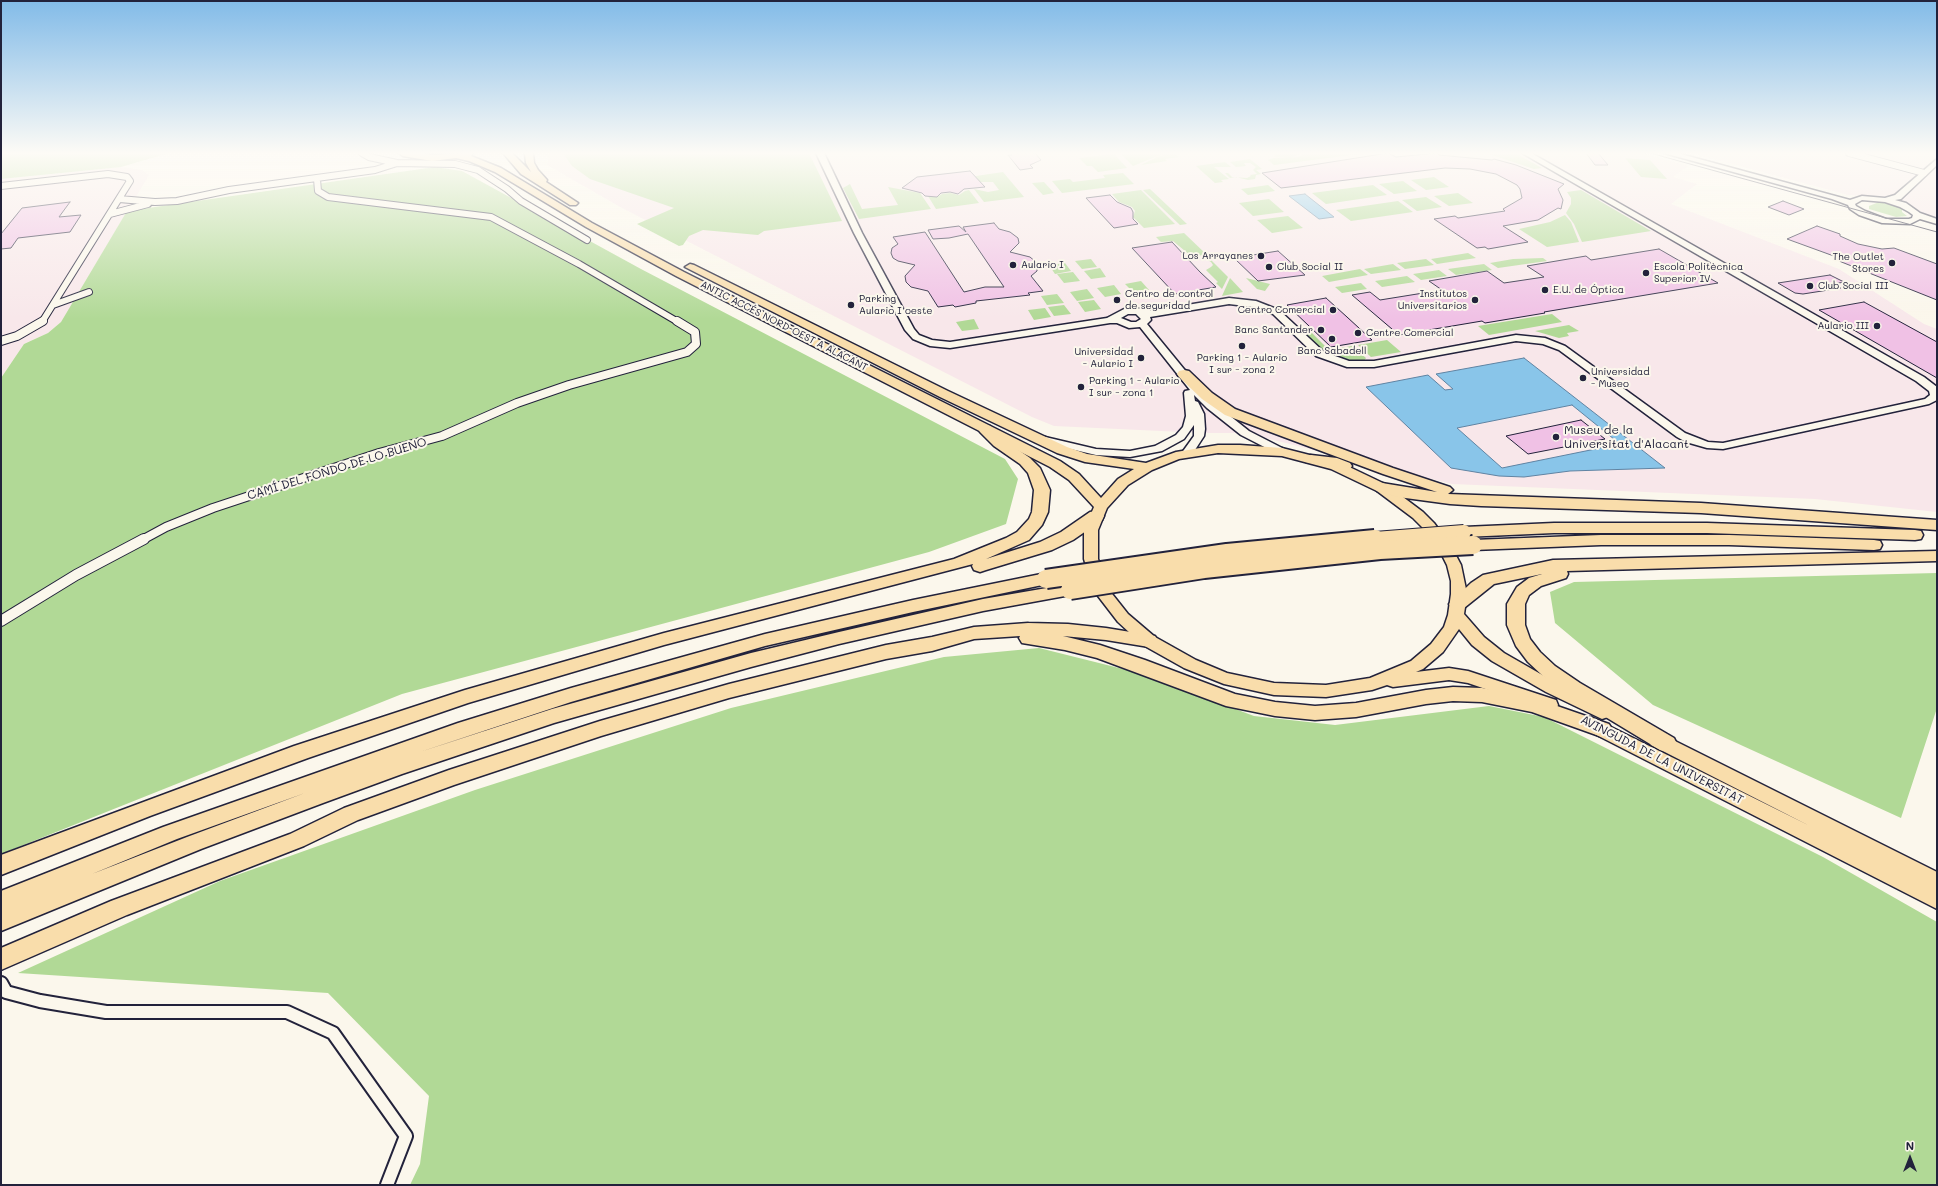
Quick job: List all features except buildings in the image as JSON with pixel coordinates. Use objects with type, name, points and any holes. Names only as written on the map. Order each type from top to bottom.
[{"type":"highway","points":[[1184,374],[1207,396],[1230,412],[1440,489],[1521,496],[1578,504]]},
{"type":"highway","points":[[1,865],[271,763],[442,705],[664,639],[959,563],[1012,542],[1030,530],[1040,512],[1042,490],[1040,480],[1035,471],[1025,461],[999,443],[985,429]]},
{"type":"highway","points":[[1311,458],[1332,461],[1378,480],[1413,490],[1479,498],[1578,504]]},
{"type":"highway","points":[[1382,488],[1450,499],[1701,508],[1937,525]]},
{"type":"highway","points":[[862,589],[944,574],[1023,554],[1067,536],[1098,511]]},
{"type":"highway","points":[[1,921],[194,843],[316,797],[395,768],[552,716],[744,662],[839,638],[983,605],[1134,579],[1554,528],[1707,528],[1830,531],[1937,536]]},
{"type":"highway","points":[[1,901],[170,833],[262,798],[466,728],[556,700],[765,640],[913,606],[1046,579],[1227,553],[1326,542],[1468,538],[1730,540],[1937,548]]},
{"type":"highway","points":[[1457,610],[1483,583],[1489,579],[1553,566],[1656,564],[1810,558],[1937,556]]},
{"type":"highway","points":[[1656,564],[1645,567],[1584,570],[1550,576],[1534,582],[1522,591],[1516,604],[1515,614],[1516,625],[1522,641],[1549,671],[1573,688],[1667,744]]},
{"type":"highway","points":[[1,959],[119,908],[297,840],[351,814],[448,778],[600,729],[715,695],[886,652],[932,644],[974,633],[1028,629],[1106,634],[1149,641]]},
{"type":"highway","points":[[932,644],[1022,637],[1065,643],[1139,665],[1232,701],[1275,709],[1315,713],[1356,710],[1426,697],[1453,694],[1482,695],[1534,705],[1602,729]]},
{"type":"main road","name":"ANTIC ACCÉS NORD-OEST A ALACANT","points":[[561,208],[589,225],[637,250],[668,261],[985,429],[1055,464],[1074,477],[1098,511]]},
{"type":"main road","name":"ANTIC ACCÉS NORD-OEST A ALACANT","points":[[581,208],[621,232],[651,247],[668,261]]},
{"type":"main road","name":"ANTIC ACCÉS NORD-OEST A ALACANT","points":[[682,263],[1032,437],[1073,455],[1147,467]]},
{"type":"main road","points":[[1218,449],[1282,452],[1311,458],[1356,474],[1382,488],[1418,515],[1440,539],[1454,565],[1458,581],[1457,610],[1451,629],[1437,648],[1417,665],[1372,684],[1326,691],[1274,689],[1224,678],[1190,664],[1149,641],[1119,613],[1107,598],[1097,578],[1091,559],[1091,530],[1098,511],[1122,482],[1147,467],[1187,454],[1218,449]]},
{"type":"main road","name":"AVINGUDA DE LA UNIVERSITAT","points":[[1457,610],[1478,641],[1498,657],[1523,673],[1667,744],[1937,882]]},
{"type":"main road","name":"AVINGUDA DE LA UNIVERSITAT","points":[[1372,684],[1449,674],[1468,677],[1554,706],[1937,900]]},
{"type":"street","points":[[1,341],[17,336],[42,322],[113,208]]},
{"type":"street","points":[[110,214],[133,208]]},
{"type":"street","name":"CAMÍ DEL FONDO DE LO BUENO","points":[[1,621],[76,575],[166,527],[212,508],[379,453],[442,436],[517,403],[569,385],[674,357],[687,352],[696,344],[695,332],[579,264],[491,217],[417,208]]},
{"type":"street","points":[[533,208],[587,240]]},
{"type":"street","points":[[846,208],[912,333],[916,337],[930,343],[950,345],[1115,319],[1126,311],[1140,319],[1193,387],[1227,420],[1245,433],[1282,452]]},
{"type":"street","points":[[1115,319],[1124,324],[1155,312],[1229,300],[1256,304],[1276,312],[1320,354],[1347,364],[1358,365],[1374,364],[1516,338],[1545,341],[1562,348],[1681,435],[1690,440],[1707,445],[1730,444],[1929,401],[1935,396],[1934,390],[1920,379],[1622,208]]},
{"type":"street","points":[[1857,208],[1858,211],[1875,218],[1899,222],[1916,218],[1937,224]]},
{"type":"street","points":[[1910,208],[1916,218]]},
{"type":"street","points":[[52,305],[89,292],[68,288],[66,284]]},
{"type":"street","points":[[1140,319],[1188,393],[1198,414],[1200,429],[1199,436],[1187,454]]},
{"type":"street","points":[[1032,437],[1096,452],[1130,454],[1158,449],[1180,437],[1188,428],[1191,416],[1188,393]]},
{"type":"street","points":[[1,983],[6,992],[40,1001],[106,1012],[287,1012],[333,1033],[406,1136],[387,1185]]},
{"type":"shaded area","points":[[1,208],[129,208],[61,322],[48,333],[24,344],[1,378]]},
{"type":"shaded area","points":[[623,208],[1682,208],[1839,269],[1924,324],[1937,329],[1937,512],[1815,499],[1452,484],[1245,433],[1204,433],[1054,426],[1032,417]]},
{"type":"shaded area","points":[[1916,208],[1937,208],[1937,218],[1928,216]]},
{"type":"green space","points":[[146,208],[530,208],[641,269],[1005,459],[1018,479],[1006,524],[929,552],[402,694],[1,854],[1,378],[24,344],[48,333],[61,322],[127,211]]},
{"type":"green space","points":[[673,208],[836,208],[842,221],[764,231],[758,235],[703,230],[689,236],[683,245],[679,246],[637,224]]},
{"type":"green space","points":[[854,208],[931,209],[859,219]]},
{"type":"green space","points":[[1133,208],[1159,208],[1175,224],[1144,228],[1133,217],[1135,211]]},
{"type":"green space","points":[[1162,208],[1170,208],[1187,224],[1180,225]]},
{"type":"green space","points":[[1245,208],[1280,208],[1284,212],[1253,216]]},
{"type":"green space","points":[[1347,208],[1408,208],[1413,212],[1351,221],[1336,210]]},
{"type":"green space","points":[[1413,208],[1434,208],[1417,211]]},
{"type":"green space","points":[[1569,208],[1612,208],[1651,231],[1582,242],[1574,224],[1566,213]]},
{"type":"green space","points":[[1902,208],[1902,212],[1907,216],[1896,217],[1869,209]]},
{"type":"green space","points":[[1565,215],[1571,222],[1579,242],[1547,247],[1519,229],[1550,222]]},
{"type":"green space","points":[[1288,216],[1303,228],[1272,233],[1257,220]]},
{"type":"green space","points":[[1184,233],[1207,255],[1191,256],[1173,241],[1161,242],[1156,237]]},
{"type":"green space","points":[[1468,253],[1476,258],[1437,264],[1431,259]]},
{"type":"green space","points":[[1203,257],[1208,257],[1228,277],[1222,289],[1216,283],[1218,282],[1206,270],[1213,265]]},
{"type":"green space","points":[[1543,258],[1547,261],[1498,268],[1490,263],[1513,259]]},
{"type":"green space","points":[[1091,259],[1097,267],[1082,269],[1075,261]]},
{"type":"green space","points":[[1426,259],[1434,265],[1405,269],[1397,263]]},
{"type":"green space","points":[[1065,263],[1071,271],[1055,274],[1049,265]]},
{"type":"green space","points":[[1393,264],[1401,270],[1371,274],[1364,269]]},
{"type":"green space","points":[[1484,264],[1492,270],[1456,275],[1448,269]]},
{"type":"green space","points":[[1100,268],[1106,277],[1091,279],[1084,271]]},
{"type":"green space","points":[[1360,269],[1368,275],[1329,282],[1322,276]]},
{"type":"green space","points":[[1439,270],[1447,276],[1421,280],[1413,274]]},
{"type":"green space","points":[[1073,272],[1080,281],[1064,283],[1057,274]]},
{"type":"green space","points":[[1407,276],[1415,282],[1382,287],[1375,281]]},
{"type":"green space","points":[[1230,278],[1243,292],[1222,296]]},
{"type":"green space","points":[[1246,278],[1270,284],[1265,291],[1257,289]]},
{"type":"green space","points":[[1141,281],[1149,290],[1133,292],[1125,284]]},
{"type":"green space","points":[[1361,283],[1367,289],[1342,293],[1335,287]]},
{"type":"green space","points":[[1114,285],[1121,294],[1105,297],[1097,288]]},
{"type":"green space","points":[[1087,289],[1094,298],[1077,301],[1070,292]]},
{"type":"green space","points":[[1057,294],[1064,303],[1047,305],[1041,296]]},
{"type":"green space","points":[[1094,300],[1101,309],[1085,312],[1078,302]]},
{"type":"green space","points":[[1064,305],[1071,314],[1054,316],[1048,307]]},
{"type":"green space","points":[[1045,308],[1051,317],[1034,320],[1028,310]]},
{"type":"green space","points":[[1552,314],[1562,322],[1489,335],[1478,326]]},
{"type":"green space","points":[[974,319],[979,329],[962,331],[956,322]]},
{"type":"green space","points":[[1569,325],[1579,331],[1567,333],[1569,336],[1559,338],[1535,331]]},
{"type":"green space","points":[[1311,332],[1329,350],[1352,346],[1366,358],[1364,361],[1353,361],[1329,353],[1319,347],[1305,333]]},
{"type":"green space","points":[[1387,340],[1401,352],[1371,357],[1358,345]]},
{"type":"green space","points":[[1937,573],[1937,708],[1901,818],[1653,705],[1555,623],[1550,592],[1574,582]]},
{"type":"green space","points":[[1039,648],[1139,673],[1254,716],[1335,725],[1489,706],[1544,717],[1823,857],[1937,922],[1937,1185],[410,1185],[420,1164],[429,1096],[328,993],[18,973],[220,881],[475,790],[731,708],[944,657]]},
{"type":"water","points":[[1305,208],[1323,208],[1334,217],[1319,219]]},
{"type":"water","points":[[1524,358],[1665,468],[1570,471],[1524,477],[1499,476],[1451,468],[1366,387],[1428,375],[1445,390],[1453,389],[1436,374]],"holes":[[[1572,405],[1620,444],[1502,468],[1457,428]]]},
{"type":"tram line","points":[[1851,208],[1937,232]]},
{"type":"place","name":"Los Arrayanes","points":[[1261,256]]},
{"type":"place","name":"The Outlet Stores","points":[[1892,263]]},
{"type":"place","name":"Aulario I","points":[[1013,265]]},
{"type":"place","name":"Club Social II","points":[[1269,267]]},
{"type":"place","name":"Escola Politècnica Superior IV","points":[[1646,273]]},
{"type":"place","name":"Club Social III","points":[[1810,286]]},
{"type":"place","name":"E.U. de Óptica","points":[[1545,290]]},
{"type":"place","name":"Centro de control de seguridad","points":[[1117,300]]},
{"type":"place","name":"Institutos Universitarios","points":[[1475,300]]},
{"type":"place","name":"Parking Aulario I oeste","points":[[851,305]]},
{"type":"place","name":"Centro Comercial","points":[[1333,310]]},
{"type":"place","name":"Aulario III","points":[[1877,326]]},
{"type":"place","name":"Banc Santander","points":[[1321,330]]},
{"type":"place","name":"Centre Comercial","points":[[1358,333]]},
{"type":"place","name":"Banc Sabadell","points":[[1332,339]]},
{"type":"place","name":"Parking 1 - Aulario I sur - zona 2","points":[[1242,346]]},
{"type":"place","name":"Universidad - Aulario I","points":[[1141,358]]},
{"type":"place","name":"Universidad - Museo","points":[[1583,378]]},
{"type":"place","name":"Parking 1 - Aulario I sur - zona 1","points":[[1081,387]]},
{"type":"place","name":"Museu de la Universitat d'Alacant","points":[[1556,437]]}]
